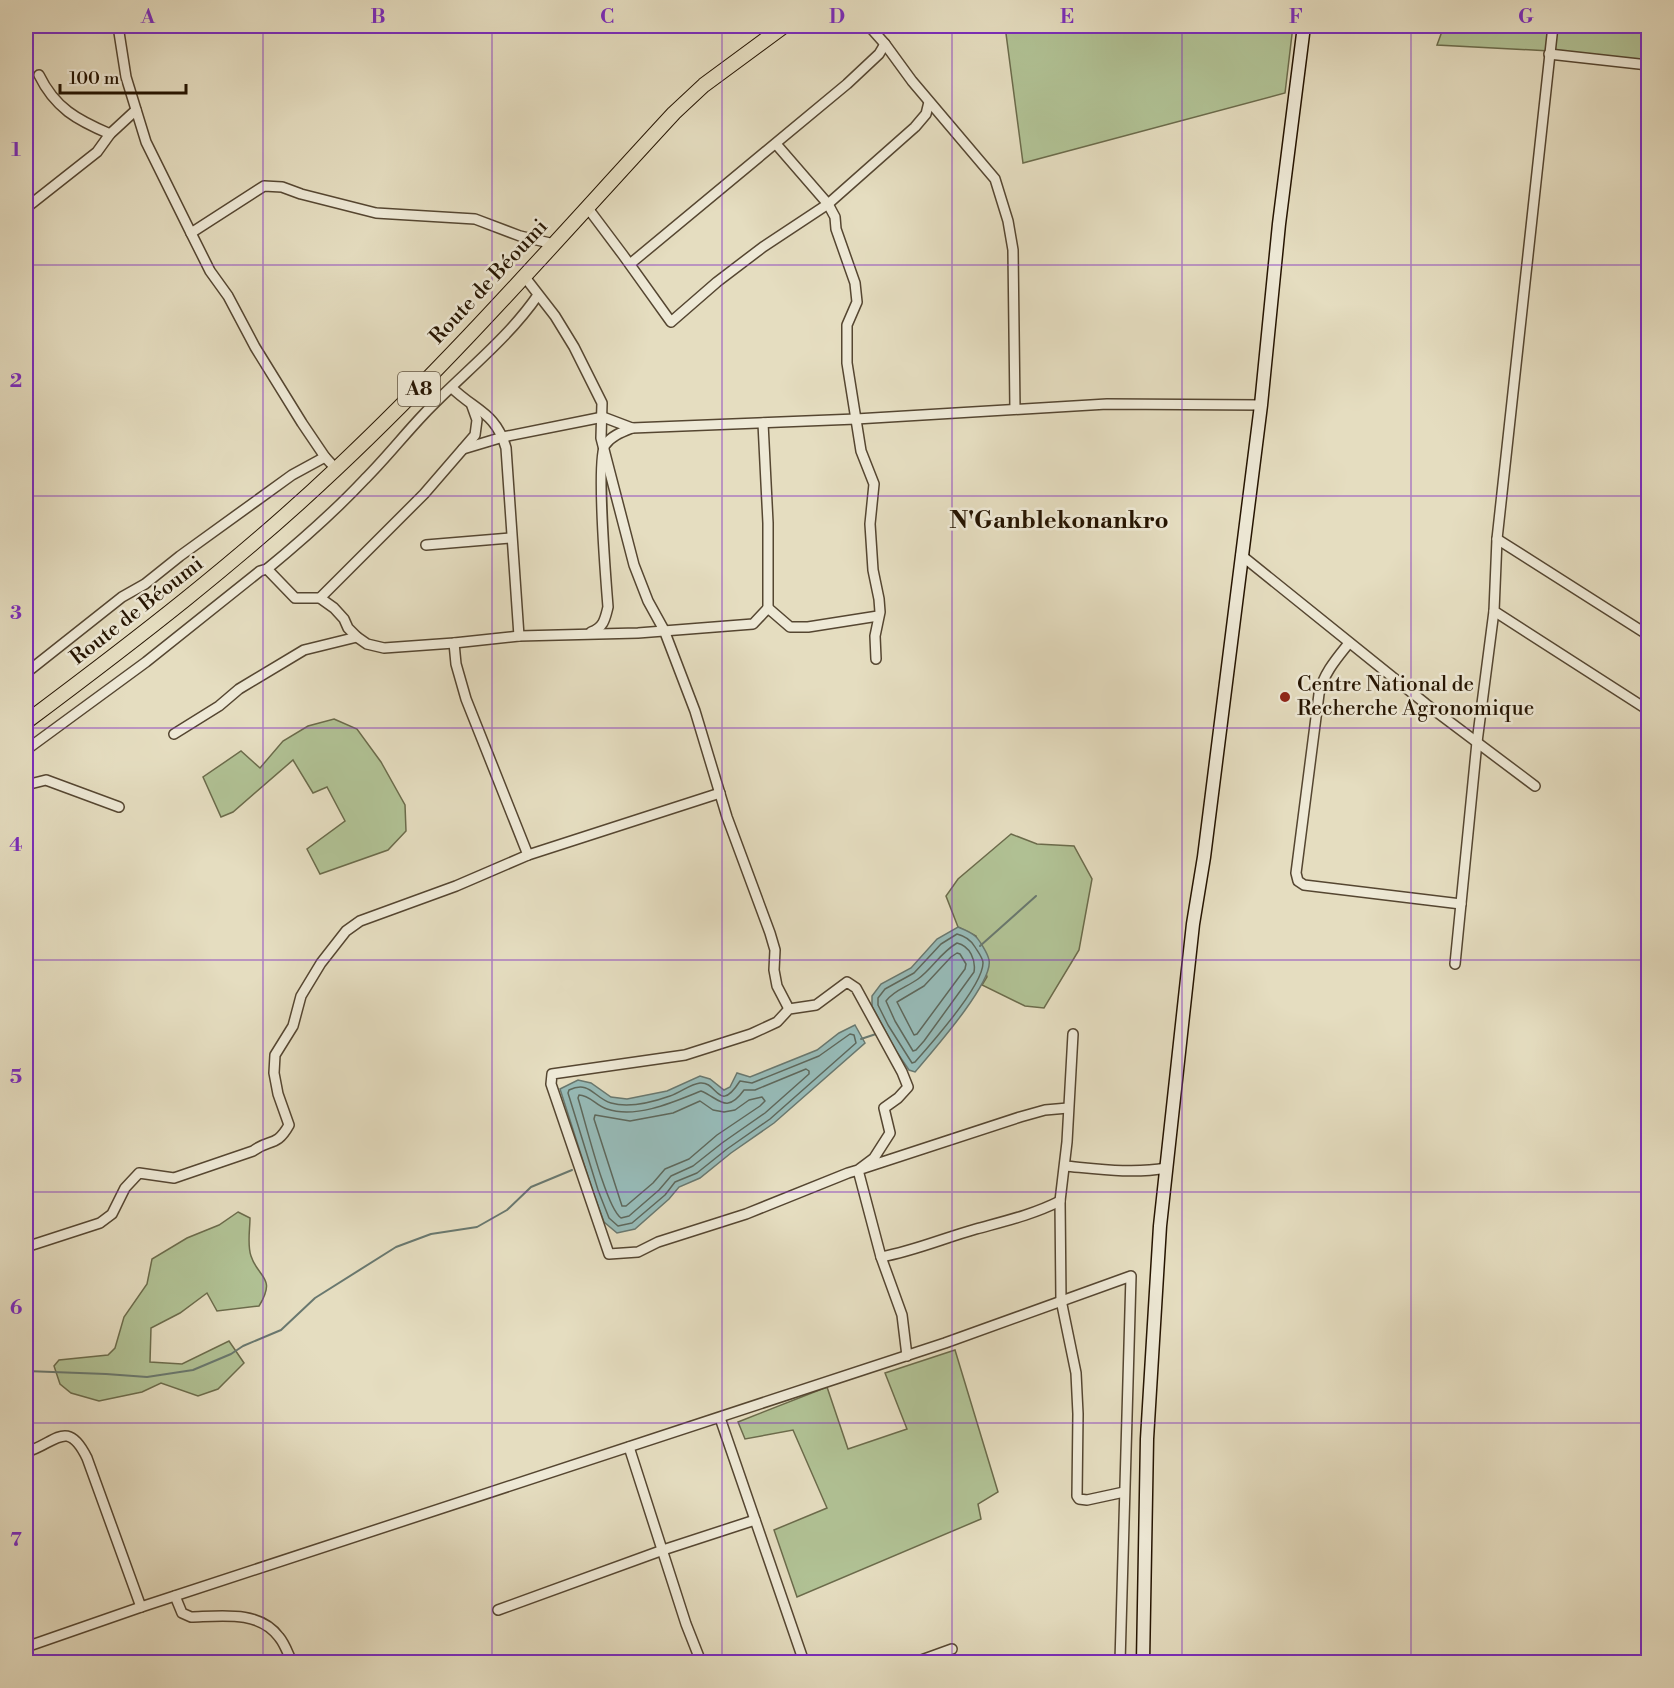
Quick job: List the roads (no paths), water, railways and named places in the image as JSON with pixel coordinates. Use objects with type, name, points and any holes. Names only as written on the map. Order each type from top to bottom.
[{"type":"main road","name":"Route de Béoumi","points":[[26,723],[242,554],[336,469],[403,405],[674,113],[704,85],[784,26]]},
{"type":"main road","points":[[1143,1662],[1147,1439],[1156,1276],[1166,1168],[1193,924],[1260,405],[1279,224],[1304,26]]},
{"type":"street","points":[[118,26],[126,77],[146,142],[210,270],[228,296],[255,347],[325,457],[336,469]]},
{"type":"street","points":[[868,26],[995,179],[1008,220],[1013,249],[1015,409]]},
{"type":"street","points":[[1455,964],[1477,742],[1494,610],[1497,539],[1553,26]]},
{"type":"street","points":[[630,264],[776,144],[872,61],[885,44]]},
{"type":"street","points":[[1550,54],[1648,65]]},
{"type":"street","points":[[39,75],[46,90],[72,116],[110,134]]},
{"type":"street","points":[[587,207],[671,322],[717,282],[763,247],[828,204],[915,127],[926,114],[929,102]]},
{"type":"street","points":[[26,208],[97,152],[110,134],[136,110]]},
{"type":"street","points":[[776,144],[828,204],[835,217],[836,230],[855,283],[857,302],[847,325],[847,363],[861,451],[874,484],[870,524],[873,570],[879,599],[879,616],[875,636],[876,659]]},
{"type":"street","points":[[191,233],[264,186],[282,187],[376,213],[475,219],[520,236],[554,244]]},
{"type":"street","points":[[524,276],[555,316],[602,404],[601,438],[634,565],[648,601],[664,630],[695,711],[720,793],[775,950],[774,970],[777,986],[789,1009]]},
{"type":"street","points":[[26,750],[154,656],[305,538],[365,479],[425,413],[509,330],[538,295]]},
{"type":"street","points":[[452,388],[494,422],[503,437],[509,467],[519,636]]},
{"type":"street","points":[[587,634],[598,629],[605,622],[608,606],[601,477],[603,446],[613,436],[632,428],[856,419],[1107,404],[1260,405]]},
{"type":"street","points":[[320,598],[424,494],[475,435],[477,420],[472,406]]},
{"type":"street","points":[[463,449],[503,437],[603,417],[632,428]]},
{"type":"street","points":[[267,569],[295,598],[320,598],[334,608],[357,637],[367,644],[384,648],[519,636],[753,624],[768,608],[768,523],[764,423]]},
{"type":"street","points":[[26,673],[123,597],[145,584],[292,475],[325,457]]},
{"type":"street","points":[[426,545],[512,538]]},
{"type":"street","points":[[1497,539],[1648,635]]},
{"type":"street","points":[[1241,555],[1349,643],[1535,786]]},
{"type":"street","points":[[768,608],[790,627],[808,627],[879,616]]},
{"type":"street","points":[[1494,610],[1648,710]]},
{"type":"street","points":[[174,734],[219,706],[239,689],[304,650],[357,637]]},
{"type":"street","points":[[454,643],[456,664],[466,699],[528,855]]},
{"type":"street","points":[[1349,643],[1334,662],[1320,686],[1296,873],[1298,881],[1304,885],[1461,904]]},
{"type":"street","points":[[26,785],[46,780],[119,807]]},
{"type":"street","points":[[26,1247],[100,1223],[112,1214],[125,1188],[139,1173],[174,1178],[254,1151],[261,1145],[282,1138],[289,1125],[278,1094],[274,1073],[275,1055],[293,1026],[301,996],[307,986],[346,931],[360,921],[456,886],[528,855],[720,793]]},
{"type":"street","points":[[858,1170],[874,1158],[890,1133],[884,1108],[908,1087],[856,988],[847,982],[816,1005],[789,1009],[777,1022],[751,1034],[685,1055],[552,1074],[551,1084],[609,1254],[638,1252],[658,1242],[746,1214],[848,1173],[858,1170],[1020,1117],[1045,1110],[1068,1108]]},
{"type":"street","points":[[1073,1034],[1065,1166],[1060,1201],[1060,1300],[1076,1373],[1077,1496],[1079,1499],[1087,1500],[1124,1492]]},
{"type":"street","points":[[1065,1166],[1096,1169],[1153,1170],[1166,1168]]},
{"type":"street","points":[[858,1170],[882,1257],[902,1315],[907,1356]]},
{"type":"street","points":[[882,1257],[914,1250],[975,1229],[1014,1220],[1060,1201]]},
{"type":"street","points":[[26,1647],[141,1607],[907,1356],[1131,1276],[1124,1492],[1125,1555],[1120,1662]]},
{"type":"street","points":[[720,1418],[804,1662]]},
{"type":"street","points":[[26,1452],[36,1449],[50,1439],[61,1436],[72,1437],[80,1443],[141,1607]]},
{"type":"street","points":[[629,1447],[686,1624],[701,1662]]},
{"type":"street","points":[[498,1610],[663,1550],[755,1520]]},
{"type":"street","points":[[175,1596],[182,1613],[191,1617],[254,1618],[269,1626],[280,1638],[292,1662]]},
{"type":"street","points":[[916,1662],[952,1649]]},
{"type":"water","points":[[958,927],[973,935],[981,943],[989,960],[988,970],[982,984],[960,1017],[915,1072],[909,1070],[896,1051],[872,1006],[872,996],[881,984],[911,968],[937,939]]},
{"type":"water","points":[[855,1025],[865,1043],[774,1123],[700,1178],[679,1187],[635,1229],[617,1233],[604,1222],[560,1089],[578,1080],[591,1083],[611,1097],[627,1099],[667,1091],[700,1076],[710,1079],[724,1090],[730,1087],[737,1073],[750,1077],[817,1050],[839,1033]]},
{"type":"waterway","points":[[980,946],[1036,896]]},
{"type":"waterway","points":[[861,1039],[879,1033]]},
{"type":"waterway","points":[[26,1371],[147,1377],[193,1370],[281,1330],[315,1298],[396,1247],[431,1234],[477,1227],[507,1210],[531,1187],[572,1170]]},
{"type":"place","name":"Centre National de Recherche Agronomique","points":[[1285,697]]},
{"type":"district","name":"N'Ganblekonankro","points":[[1059,521]]}]
